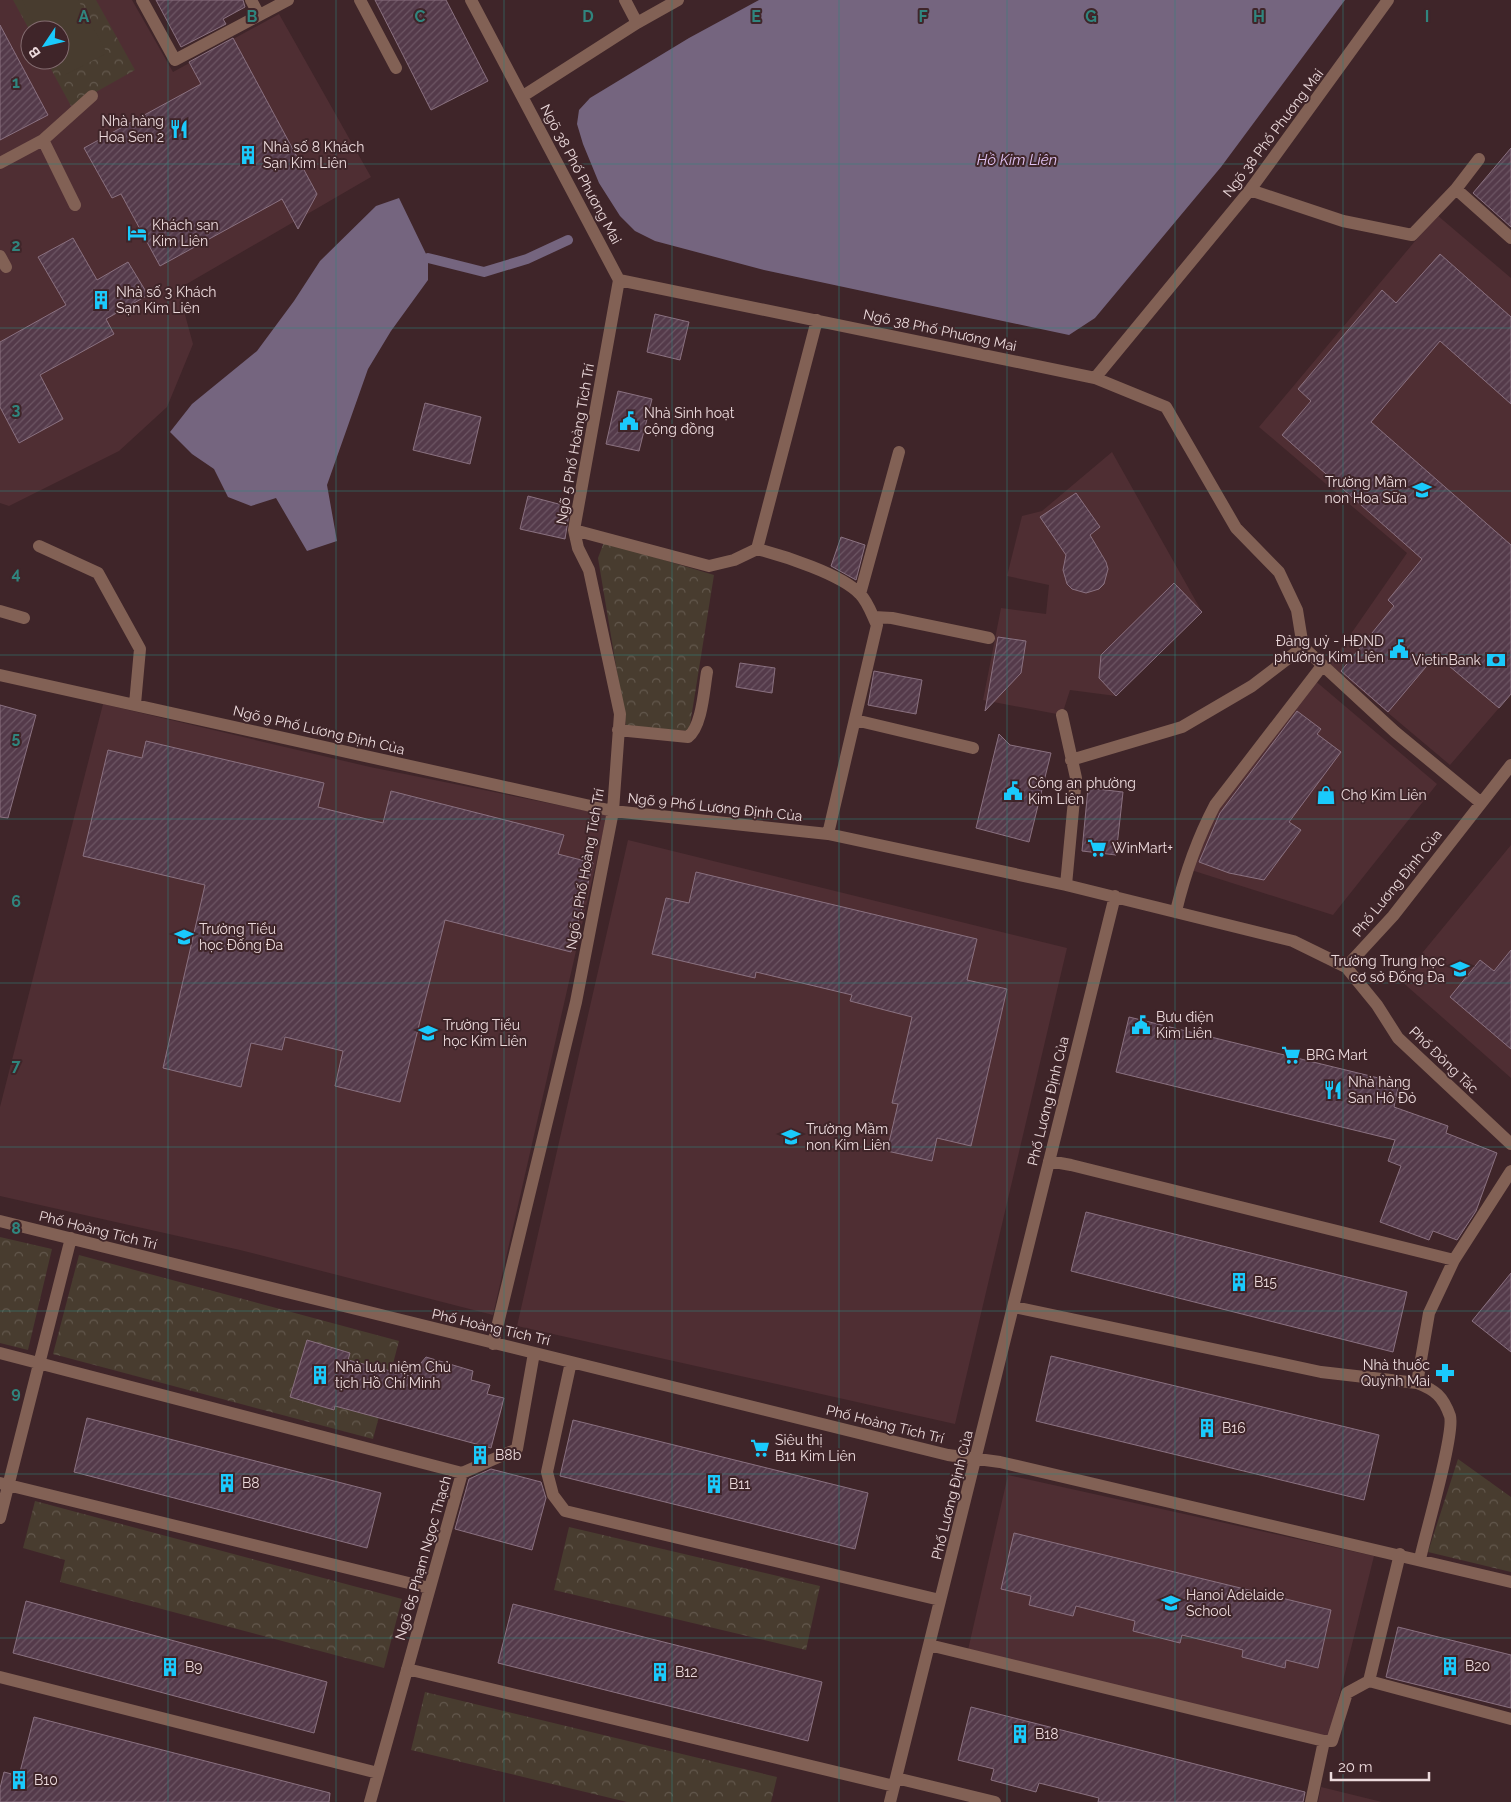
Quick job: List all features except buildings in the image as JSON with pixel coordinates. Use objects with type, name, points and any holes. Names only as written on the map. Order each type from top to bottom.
[{"type":"street","points":[[142,0],[175,60],[288,0]]},
{"type":"street","points":[[251,0],[259,15]]},
{"type":"street","points":[[360,0],[396,68]]},
{"type":"street","name":"Ngõ 38 Phố Phương Mai","points":[[471,0],[619,280],[1095,378],[1250,190],[1388,0]]},
{"type":"street","points":[[625,0],[637,23]]},
{"type":"street","points":[[523,96],[637,23],[678,0]]},
{"type":"street","points":[[0,163],[43,140],[92,96]]},
{"type":"street","points":[[43,140],[75,204]]},
{"type":"street","points":[[1250,190],[1343,221],[1412,235],[1456,189],[1479,159]]},
{"type":"street","points":[[1456,189],[1511,238]]},
{"type":"street","name":"Ngõ 5 Phố Hoàng Tích Trí","points":[[492,1344],[576,1002],[613,811],[620,714],[590,570],[578,548],[574,530],[619,280]]},
{"type":"street","points":[[757,549],[817,320]]},
{"type":"street","points":[[1095,378],[1166,407],[1236,528],[1279,572],[1297,610],[1303,647],[1395,732],[1480,802]]},
{"type":"street","points":[[860,594],[899,452]]},
{"type":"street","points":[[574,530],[709,566],[734,560],[757,549],[793,558],[835,578],[860,594],[877,625],[828,834]]},
{"type":"street","points":[[39,546],[98,572],[140,649],[135,704]]},
{"type":"street","points":[[0,611],[24,618]]},
{"type":"street","points":[[874,618],[892,618],[990,638]]},
{"type":"street","points":[[1072,760],[1182,727],[1252,686],[1303,647]]},
{"type":"street","points":[[1176,911],[1184,877],[1202,830],[1215,805],[1322,666]]},
{"type":"street","points":[[618,730],[688,737],[693,734],[697,724],[707,672]]},
{"type":"street","name":"Ngõ 9 Phố Lương Định Của","points":[[0,675],[613,811],[828,834],[1115,896]]},
{"type":"street","points":[[1062,715],[1076,778],[1066,884]]},
{"type":"street","points":[[855,720],[973,748]]},
{"type":"street","name":"Phố Lương Định Của","points":[[1346,967],[1393,916],[1480,802],[1511,765]]},
{"type":"street","points":[[1115,896],[1293,941],[1346,967]]},
{"type":"street","name":"Phố Lương Định Của","points":[[890,1802],[1115,896]]},
{"type":"street","name":"Phố Đông Tác","points":[[1346,967],[1377,1005],[1398,1038],[1511,1144]]},
{"type":"street","points":[[1049,1161],[1071,1164],[1454,1260]]},
{"type":"street","points":[[1417,1383],[1430,1313],[1454,1260],[1511,1172]]},
{"type":"street","name":"Phố Hoàng Tích Trí","points":[[0,1221],[492,1344],[976,1460],[1000,1462],[1400,1554],[1511,1582]]},
{"type":"street","points":[[0,1518],[4,1484],[39,1363],[71,1238]]},
{"type":"street","points":[[1014,1307],[1321,1372],[1417,1383],[1436,1391],[1450,1418],[1447,1449],[1420,1559]]},
{"type":"street","points":[[0,1353],[462,1474]]},
{"type":"street","name":"Ngõ 65 Phạm Ngọc Thạch","points":[[370,1802],[462,1474],[517,1449],[534,1353]]},
{"type":"street","points":[[571,1362],[547,1472],[553,1495],[565,1511],[940,1600]]},
{"type":"street","points":[[4,1484],[429,1588]]},
{"type":"street","points":[[1369,1681],[1400,1554]]},
{"type":"street","points":[[929,1645],[1324,1741],[1332,1741],[1347,1693],[1369,1681],[1511,1719]]},
{"type":"street","points":[[407,1669],[895,1782],[995,1802]]},
{"type":"street","points":[[0,1677],[378,1773]]},
{"type":"street","points":[[1311,1802],[1324,1741]]},
{"type":"shaded area","name":"Khách sạn Kim Liên","points":[[0,0],[132,0],[173,72],[279,14],[371,177],[178,289],[193,344],[167,407],[119,451],[9,506],[0,503]]},
{"type":"shaded area","name":"Trường Mầm non Hoa Sữa","points":[[1437,215],[1511,278],[1511,640],[1465,679],[1499,708],[1450,765],[1330,664],[1407,553],[1259,427]]},
{"type":"shaded area","points":[[1112,452],[1202,612],[1116,696],[1070,690],[1062,715],[983,700],[1001,608],[1046,614],[1049,585],[1007,576],[1022,516],[1042,511]]},
{"type":"shaded area","name":"Chợ Kim Liên","points":[[1313,679],[1437,784],[1333,915],[1188,869],[1202,830]]},
{"type":"shaded area","points":[[103,704],[370,767],[607,815],[493,1315],[240,1250],[0,1196],[0,1107]]},
{"type":"shaded area","name":"Trường Mầm non Kim Liên","points":[[628,840],[1067,948],[955,1424],[517,1326]]},
{"type":"shaded area","name":"Trường Trung học cơ sở Đống Đa","points":[[1511,845],[1511,1078],[1400,980]]},
{"type":"shaded area","name":"Hanoi Adelaide School","points":[[1008,1475],[1374,1556],[1329,1737],[968,1650]]},
{"type":"shaded area","points":[[1321,1787],[1382,1802],[1318,1802]]},
{"type":"green space","points":[[13,0],[96,0],[135,70],[71,106],[51,70],[70,70],[70,20],[24,20]]},
{"type":"green space","points":[[22,0],[78,0],[107,53],[63,76],[60,70],[70,70],[70,20],[33,20]]},
{"type":"green space","points":[[604,542],[714,575],[689,731],[626,726],[598,558]]},
{"type":"green space","points":[[0,1237],[52,1249],[28,1350],[0,1343]]},
{"type":"green space","points":[[79,1255],[399,1341],[373,1439],[53,1354]]},
{"type":"green space","points":[[1458,1459],[1511,1497],[1511,1572],[1428,1552]]},
{"type":"green space","points":[[35,1501],[402,1599],[384,1668],[60,1582],[65,1560],[23,1548]]},
{"type":"green space","points":[[569,1527],[820,1586],[806,1650],[554,1590]]},
{"type":"green space","points":[[425,1692],[777,1777],[771,1802],[627,1802],[411,1750]]},
{"type":"water","name":"Hồ Kim Liên","points":[[759,0],[1345,0],[1221,167],[1095,318],[1069,335],[764,270],[655,241],[635,231],[620,216],[599,183],[583,144],[577,124],[579,110],[590,98],[689,38]]},
{"type":"water","points":[[399,198],[428,258],[428,280],[391,331],[368,369],[327,485],[337,541],[307,551],[276,498],[251,506],[228,497],[214,469],[192,454],[170,432],[192,404],[257,351],[294,301],[320,261],[376,206]]},
{"type":"waterway","points":[[428,258],[484,272],[527,259],[568,240]]},
{"type":"place","name":"Nhà hàng Hoa Sen 2","points":[[179,129]]},
{"type":"place","name":"Nhà số 8 Khách Sạn Kim Liên","points":[[248,155]]},
{"type":"place","name":"Khách sạn Kim Liên","points":[[137,233]]},
{"type":"place","name":"Nhà số 3 Khách Sạn Kim Liên","points":[[101,300]]},
{"type":"place","name":"Nhà Sinh hoạt cộng đồng","points":[[629,421]]},
{"type":"place","name":"Trường Mầm non Hoa Sữa","points":[[1422,490]]},
{"type":"place","name":"Đảng uỷ - HĐND phường Kim Liên","points":[[1399,649]]},
{"type":"place","name":"VietinBank","points":[[1496,660]]},
{"type":"place","name":"Công an phường Kim Liên","points":[[1013,791]]},
{"type":"place","name":"Chợ Kim Liên","points":[[1326,795]]},
{"type":"place","name":"WinMart+","points":[[1097,848]]},
{"type":"place","name":"Trường Tiểu học Đống Đa","points":[[184,937]]},
{"type":"place","name":"Trường Trung học cơ sở Đống Đa","points":[[1460,969]]},
{"type":"place","name":"Bưu điện Kim Liên","points":[[1141,1025]]},
{"type":"place","name":"Trường Tiểu học Kim Liên","points":[[428,1033]]},
{"type":"place","name":"BRG Mart","points":[[1291,1055]]},
{"type":"place","name":"Nhà hàng San Hô Đỏ","points":[[1333,1090]]},
{"type":"place","name":"Trường Mầm non Kim Liên","points":[[791,1137]]},
{"type":"place","name":"B15","points":[[1239,1282]]},
{"type":"place","name":"Nhà thuốc Quỳnh Mai","points":[[1445,1373]]},
{"type":"place","name":"Nhà lưu niệm Chủ tịch Hồ Chí Minh","points":[[320,1375]]},
{"type":"place","name":"B16","points":[[1207,1428]]},
{"type":"place","name":"Siêu thị B11 Kim Liên","points":[[760,1448]]},
{"type":"place","name":"B8b","points":[[480,1455]]},
{"type":"place","name":"B8","points":[[227,1483]]},
{"type":"place","name":"B11","points":[[714,1484]]},
{"type":"place","name":"Hanoi Adelaide School","points":[[1171,1603]]},
{"type":"place","name":"B20","points":[[1450,1666]]},
{"type":"place","name":"B9","points":[[170,1667]]},
{"type":"place","name":"B12","points":[[660,1672]]},
{"type":"place","name":"B18","points":[[1020,1734]]},
{"type":"place","name":"B10","points":[[19,1780]]}]
